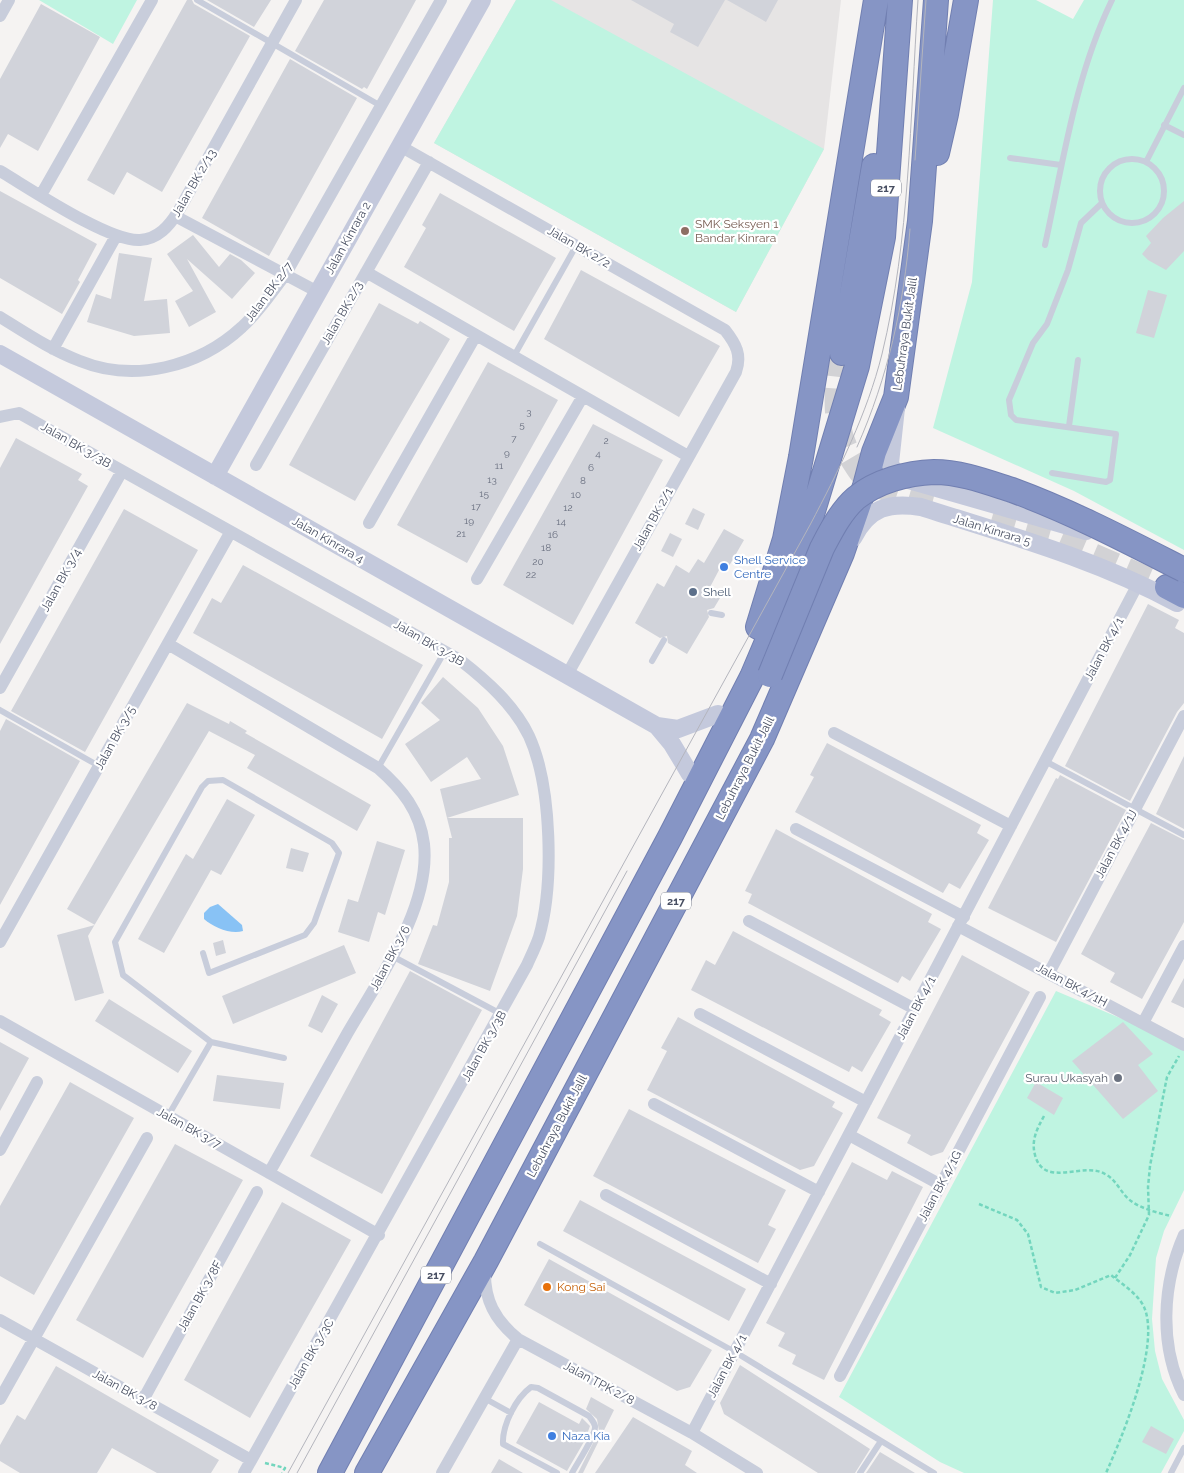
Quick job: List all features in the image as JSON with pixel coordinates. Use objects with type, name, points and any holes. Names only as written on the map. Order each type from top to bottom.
[{"type":"highway","points":[[647,880],[652,852],[718,714],[762,616],[785,540],[818,362],[876,0]]},
{"type":"highway","name":"Lebuhraya Bukit Jalil","points":[[367,1473],[486,1261],[762,739],[853,524],[874,452],[896,397],[920,221],[936,0]]},
{"type":"highway","points":[[920,221],[946,114],[966,0]]},
{"type":"highway","points":[[842,353],[876,154],[889,35],[899,4]]},
{"type":"highway","name":"217","points":[[330,1473],[670,837],[752,677],[789,590],[855,374],[883,237],[899,4]]},
{"type":"highway","points":[[670,837],[703,801],[770,675],[831,530],[856,499],[890,480],[934,472],[960,475],[987,482],[1059,507],[1180,582]]},
{"type":"street","points":[[0,16],[9,0]]},
{"type":"street","points":[[41,195],[152,0]]},
{"type":"street","name":"Jalan BK 2/13","points":[[0,171],[116,236],[140,240],[156,235],[168,227],[175,216],[296,0]]},
{"type":"street","name":"Jalan BK 2/7","points":[[0,317],[53,349],[80,362],[106,370],[133,372],[156,370],[180,363],[222,343],[241,328],[256,312],[285,275],[441,0]]},
{"type":"street","name":"Jalan Kinrara 2","points":[[215,476],[482,0]]},
{"type":"street","name":"Jalan BK 2/2","points":[[400,146],[725,330],[737,345],[739,363]]},
{"type":"street","name":"Jalan BK 2/3","points":[[256,465],[429,162]]},
{"type":"street","points":[[175,216],[318,292]]},
{"type":"street","points":[[53,349],[116,236]]},
{"type":"street","points":[[366,272],[688,456]]},
{"type":"street","points":[[369,522],[476,335]]},
{"type":"street","name":"Jalan Kinrara 4","points":[[0,354],[656,726],[672,744],[690,774]]},
{"type":"street","name":"Jalan BK 2/1","points":[[567,675],[739,363]]},
{"type":"street","points":[[477,579],[582,396]]},
{"type":"street","name":"Jalan Kinrara 5","points":[[896,397],[895,431],[890,463],[892,468],[902,478],[1077,528],[1180,582]]},
{"type":"street","name":"Jalan BK 3/3B","points":[[0,417],[19,413],[230,533],[444,651],[481,677],[514,712],[529,736],[538,763],[543,791],[548,852],[548,878],[539,937],[501,1015],[379,1235]]},
{"type":"street","name":"Jalan BK 3/4","points":[[0,688],[122,471]]},
{"type":"street","name":"Jalan Kinrara 5","points":[[830,582],[858,528],[869,515],[882,508],[900,503],[921,507],[1086,560],[1139,582],[1184,607]]},
{"type":"street","name":"Jalan BK 3/5","points":[[0,942],[230,533]]},
{"type":"street","name":"Jalan BK 4/1","points":[[692,1433],[1139,582]]},
{"type":"street","name":"Jalan BK 3/6","points":[[168,644],[378,768],[396,783],[410,800],[419,821],[424,844],[419,893],[411,916],[392,956],[269,1173]]},
{"type":"street","name":"Jalan Kinrara 4","points":[[656,726],[678,730],[718,714]]},
{"type":"street","name":"Jalan BK 4/1J","points":[[1049,973],[1184,716]]},
{"type":"street","points":[[834,733],[1011,826]]},
{"type":"street","name":"Jalan BK 4/1H","points":[[796,829],[961,921],[1049,973],[1143,1023],[1182,1050]]},
{"type":"street","points":[[749,921],[915,1009]]},
{"type":"street","points":[[1143,1023],[1184,946]]},
{"type":"street","name":"Jalan BK 4/1G","points":[[840,1376],[1040,997]]},
{"type":"street","points":[[700,1014],[866,1102]]},
{"type":"street","name":"Jalan BK 3/7","points":[[0,1020],[379,1235]]},
{"type":"street","points":[[0,1150],[37,1082]]},
{"type":"street","points":[[654,1104],[819,1192]]},
{"type":"street","points":[[848,1136],[941,1184]]},
{"type":"street","points":[[0,1399],[147,1138]]},
{"type":"street","name":"Jalan BK 3/8F","points":[[143,1400],[257,1192]]},
{"type":"street","points":[[606,1195],[770,1284]]},
{"type":"street","name":"Jalan BK 3/3C","points":[[244,1473],[379,1235]]},
{"type":"street","points":[[1184,1235],[1175,1255],[1166,1297],[1167,1338],[1176,1379],[1184,1395]]},
{"type":"street","name":"Jalan TPK 2/8","points":[[486,1261],[485,1286],[488,1301],[504,1328],[518,1339],[692,1433],[739,1468],[757,1473]]},
{"type":"street","name":"Jalan BK 3/8","points":[[0,1320],[251,1460]]},
{"type":"street","points":[[442,1473],[518,1339]]},
{"type":"lane","points":[[197,0],[381,106]]},
{"type":"lane","points":[[1045,244],[1061,166],[1094,40],[1112,0]]},
{"type":"lane","points":[[1146,162],[1184,88]]},
{"type":"lane","points":[[1164,125],[1184,135]]},
{"type":"lane","points":[[1010,158],[1061,166]]},
{"type":"lane","points":[[1127,159],[1146,162],[1160,175],[1164,193],[1162,203],[1150,218],[1142,222],[1123,222],[1114,218],[1102,203],[1101,184],[1110,168],[1127,159]]},
{"type":"lane","points":[[1052,473],[1106,482],[1110,480],[1116,434],[1016,420],[1011,415],[1009,400],[1029,352],[1047,324],[1068,270],[1081,223],[1102,203]]},
{"type":"lane","points":[[514,356],[576,246]]},
{"type":"lane","points":[[1069,426],[1078,360]]},
{"type":"lane","points":[[711,613],[722,615]]},
{"type":"lane","points":[[652,661],[664,640]]},
{"type":"lane","points":[[378,768],[444,651]]},
{"type":"lane","points":[[0,710],[99,766]]},
{"type":"lane","points":[[1045,761],[1184,835]]},
{"type":"lane","points":[[203,953],[209,973],[305,935],[314,923],[339,854],[332,843],[223,780],[208,780],[202,787],[115,942],[123,975],[211,1042],[284,1058]]},
{"type":"lane","points":[[392,956],[501,1015]]},
{"type":"lane","points":[[168,1116],[211,1042]]},
{"type":"lane","points":[[540,1244],[735,1352],[934,1473]]},
{"type":"lane","points":[[558,1473],[503,1444],[502,1437],[511,1413],[525,1392],[531,1387],[538,1388],[589,1416],[595,1423],[595,1429],[572,1473]]},
{"type":"lane","points":[[484,1398],[511,1413]]},
{"type":"lane","points":[[860,1473],[881,1441]]},
{"type":"lane","points":[[1171,1473],[1184,1448]]},
{"type":"path","points":[[1115,1278],[1134,1247],[1150,1209],[1148,1187],[1167,1077],[1182,1050]]},
{"type":"path","points":[[1044,1116],[1034,1138],[1033,1149],[1036,1161],[1044,1170],[1065,1174],[1078,1170],[1104,1173],[1131,1201],[1171,1216]]},
{"type":"path","points":[[979,1204],[1017,1220],[1028,1234],[1041,1286],[1056,1293],[1075,1290],[1112,1275],[1134,1294],[1144,1308],[1147,1347],[1142,1377],[1117,1448],[1106,1473]]},
{"type":"path","points":[[251,1460],[285,1468],[282,1473]]},
{"type":"shaded area","name":"SMK Seksyen 1 Bandar Kinrara","points":[[516,0],[841,0],[824,149],[736,312],[434,143]]},
{"type":"green space","points":[[39,0],[137,0],[113,44]]},
{"type":"green space","name":"SMK Seksyen 1 Bandar Kinrara","points":[[516,0],[551,0],[824,149],[736,312],[434,143]]},
{"type":"green space","points":[[993,0],[1036,0],[1073,19],[1084,0],[1184,0],[1184,550],[1074,491],[933,428],[972,282]]},
{"type":"green space","points":[[1056,991],[1184,1045],[1184,1190],[1164,1231],[1156,1258],[1152,1319],[1155,1351],[1162,1379],[1184,1420],[1184,1431],[1161,1473],[964,1473],[940,1462],[839,1397]]},
{"type":"water","points":[[218,904],[242,925],[243,931],[222,930],[204,919],[204,913],[210,907]]},
{"type":"building","points":[[187,0],[192,0],[194,4],[250,36],[162,192],[127,172],[114,195],[87,180]]},
{"type":"building","points":[[207,0],[271,0],[254,27]]},
{"type":"building","points":[[324,0],[416,0],[367,89],[364,87],[362,89],[295,51]]},
{"type":"building","points":[[631,0],[725,0],[698,47],[670,32],[674,24]]},
{"type":"building","points":[[727,0],[778,0],[766,22]]},
{"type":"building","points":[[41,4],[100,37],[38,151],[8,134],[0,148],[0,79]]},
{"type":"building","points":[[290,59],[357,98],[269,256],[202,218]]},
{"type":"building","points":[[0,191],[97,244],[78,280],[80,282],[62,314],[0,278]]},
{"type":"building","points":[[440,193],[556,258],[514,331],[404,267],[426,228],[422,225]]},
{"type":"building","points":[[1184,201],[1184,251],[1166,270],[1148,260],[1142,254],[1151,243],[1146,236],[1163,218]]},
{"type":"building","points":[[193,235],[219,267],[230,254],[241,260],[255,273],[232,299],[187,259],[216,312],[189,327],[175,301],[193,291],[167,254]]},
{"type":"building","points":[[119,253],[152,258],[144,301],[167,299],[170,333],[134,336],[87,322],[96,294],[111,299]]},
{"type":"building","points":[[581,270],[720,346],[679,417],[544,339]]},
{"type":"building","points":[[1148,290],[1167,295],[1154,338],[1136,333]]},
{"type":"building","points":[[379,303],[418,324],[420,321],[450,339],[355,501],[289,465]]},
{"type":"building","points":[[488,362],[558,400],[467,563],[397,525]]},
{"type":"building","points":[[593,424],[663,460],[573,625],[503,585]]},
{"type":"building","points":[[16,438],[82,474],[78,480],[88,486],[0,644],[0,468]]},
{"type":"building","points":[[693,508],[705,514],[698,530],[685,524]]},
{"type":"building","points":[[124,509],[198,550],[85,752],[11,711]]},
{"type":"building","name":"Shell","points":[[724,529],[744,540],[725,573],[719,570],[708,591],[720,598],[714,608],[707,610],[709,617],[687,654],[668,643],[667,636],[660,638],[635,623],[657,583],[664,587],[676,565],[689,573],[698,559],[704,563]]},
{"type":"building","points":[[670,533],[682,539],[673,557],[661,551]]},
{"type":"building","points":[[243,565],[423,665],[382,739],[193,633],[212,598],[221,603]]},
{"type":"building","points":[[1148,604],[1179,620],[1175,628],[1184,633],[1184,703],[1177,712],[1130,801],[1065,766]]},
{"type":"building","points":[[443,677],[478,708],[503,746],[519,795],[447,818],[440,789],[481,779],[467,757],[431,782],[405,744],[440,720],[421,703]]},
{"type":"building","points":[[187,703],[229,724],[230,721],[247,731],[245,733],[371,805],[357,831],[247,768],[255,755],[209,731],[95,925],[67,909]]},
{"type":"building","points":[[6,719],[80,761],[0,905],[0,731]]},
{"type":"building","points":[[827,743],[981,825],[977,833],[989,840],[960,889],[949,883],[943,893],[795,812],[814,777],[810,775]]},
{"type":"building","points":[[1184,756],[1184,829],[1156,814]]},
{"type":"building","points":[[1060,775],[1126,810],[1056,942],[988,908],[1056,778],[1058,779]]},
{"type":"building","points":[[227,799],[255,815],[221,875],[211,870],[164,953],[138,939],[186,854],[193,859]]},
{"type":"building","points":[[447,818],[523,818],[523,869],[517,916],[490,991],[418,964],[433,925],[437,926],[449,882],[449,838],[452,838]]},
{"type":"building","points":[[1151,823],[1184,840],[1184,922],[1142,999],[1110,982],[1115,973],[1081,954]]},
{"type":"building","points":[[776,829],[932,914],[928,922],[941,929],[910,981],[902,976],[898,983],[748,903],[752,894],[745,891]]},
{"type":"building","points":[[377,841],[405,850],[385,915],[378,912],[369,942],[338,932],[348,899],[358,902]]},
{"type":"building","points":[[291,848],[309,853],[303,872],[286,868]]},
{"type":"building","points":[[94,925],[88,936],[104,993],[75,1001],[57,935]]},
{"type":"building","points":[[733,931],[882,1010],[879,1015],[891,1022],[862,1072],[852,1066],[849,1072],[691,990],[706,960],[715,965]]},
{"type":"building","points":[[223,940],[226,953],[216,956],[213,943]]},
{"type":"building","points":[[344,945],[356,973],[233,1024],[222,996]]},
{"type":"building","points":[[962,955],[1030,992],[943,1152],[931,1156],[907,1143],[911,1135],[877,1118]]},
{"type":"building","points":[[410,971],[482,1010],[382,1194],[310,1156]]},
{"type":"building","points":[[1184,978],[1184,1008],[1171,1002]]},
{"type":"building","points":[[322,995],[338,1004],[322,1033],[308,1026]]},
{"type":"building","points":[[109,999],[192,1051],[178,1073],[95,1021]]},
{"type":"building","points":[[678,1017],[835,1102],[832,1107],[843,1113],[814,1166],[800,1170],[647,1090],[667,1051],[661,1048]]},
{"type":"building","name":"Surau Ukasyah","points":[[1123,1022],[1153,1054],[1138,1065],[1158,1091],[1123,1119],[1072,1061]]},
{"type":"building","points":[[0,1042],[29,1058],[0,1111]]},
{"type":"building","points":[[217,1075],[284,1083],[280,1109],[213,1101]]},
{"type":"building","points":[[70,1082],[134,1118],[34,1295],[0,1276],[0,1206]]},
{"type":"building","points":[[1036,1082],[1063,1098],[1054,1115],[1027,1098]]},
{"type":"building","points":[[629,1109],[786,1190],[768,1225],[776,1229],[758,1263],[593,1176]]},
{"type":"building","points":[[175,1144],[243,1180],[143,1358],[76,1320]]},
{"type":"building","points":[[852,1162],[887,1180],[892,1171],[923,1187],[824,1380],[792,1364],[796,1355],[778,1346],[785,1333],[766,1323]]},
{"type":"building","points":[[580,1200],[746,1289],[729,1321],[563,1231]]},
{"type":"building","points":[[282,1202],[351,1240],[250,1418],[184,1380]]},
{"type":"building","points":[[549,1259],[712,1350],[690,1387],[677,1391],[524,1305]]},
{"type":"building","points":[[740,1365],[870,1449],[855,1473],[818,1473],[724,1414],[720,1403]]},
{"type":"building","points":[[56,1366],[219,1460],[211,1473],[157,1473],[112,1448],[97,1473],[20,1473],[0,1461],[0,1445],[17,1415],[25,1420]]},
{"type":"building","points":[[591,1397],[614,1410],[583,1473],[578,1473],[599,1431],[597,1419],[586,1409]]},
{"type":"building","name":"Naza Kia","points":[[539,1402],[579,1424],[582,1418],[590,1426],[585,1440],[567,1471],[516,1443]]},
{"type":"building","points":[[633,1417],[692,1451],[685,1465],[697,1473],[595,1473]]},
{"type":"building","points":[[1151,1426],[1174,1439],[1166,1454],[1142,1442]]},
{"type":"building","points":[[880,1452],[915,1473],[866,1473]]},
{"type":"building","points":[[499,1459],[523,1473],[491,1473]]},
{"type":"tunnel","points":[[842,353],[837,396],[838,424],[847,451],[855,464],[865,478],[878,486],[942,506]]},
{"type":"tunnel","points":[[991,521],[1060,541],[1167,587]]},
{"type":"tram line","points":[[288,1473],[810,525],[860,420],[882,354],[898,267],[908,178],[918,0]]},
{"type":"tram line","points":[[915,160],[926,0]]},
{"type":"tram line","points":[[857,447],[878,394],[893,340],[904,285],[910,229]]},
{"type":"tram line","points":[[297,1473],[627,871]]},
{"type":"place","name":"SMK Seksyen 1 Bandar Kinrara","points":[[685,231]]},
{"type":"place","name":"Shell Service Centre","points":[[724,567]]},
{"type":"place","name":"Shell","points":[[693,592]]},
{"type":"place","name":"Surau Ukasyah","points":[[1118,1078]]},
{"type":"place","name":"Kong Sai","points":[[547,1287]]},
{"type":"place","name":"Naza Kia","points":[[552,1436]]}]
